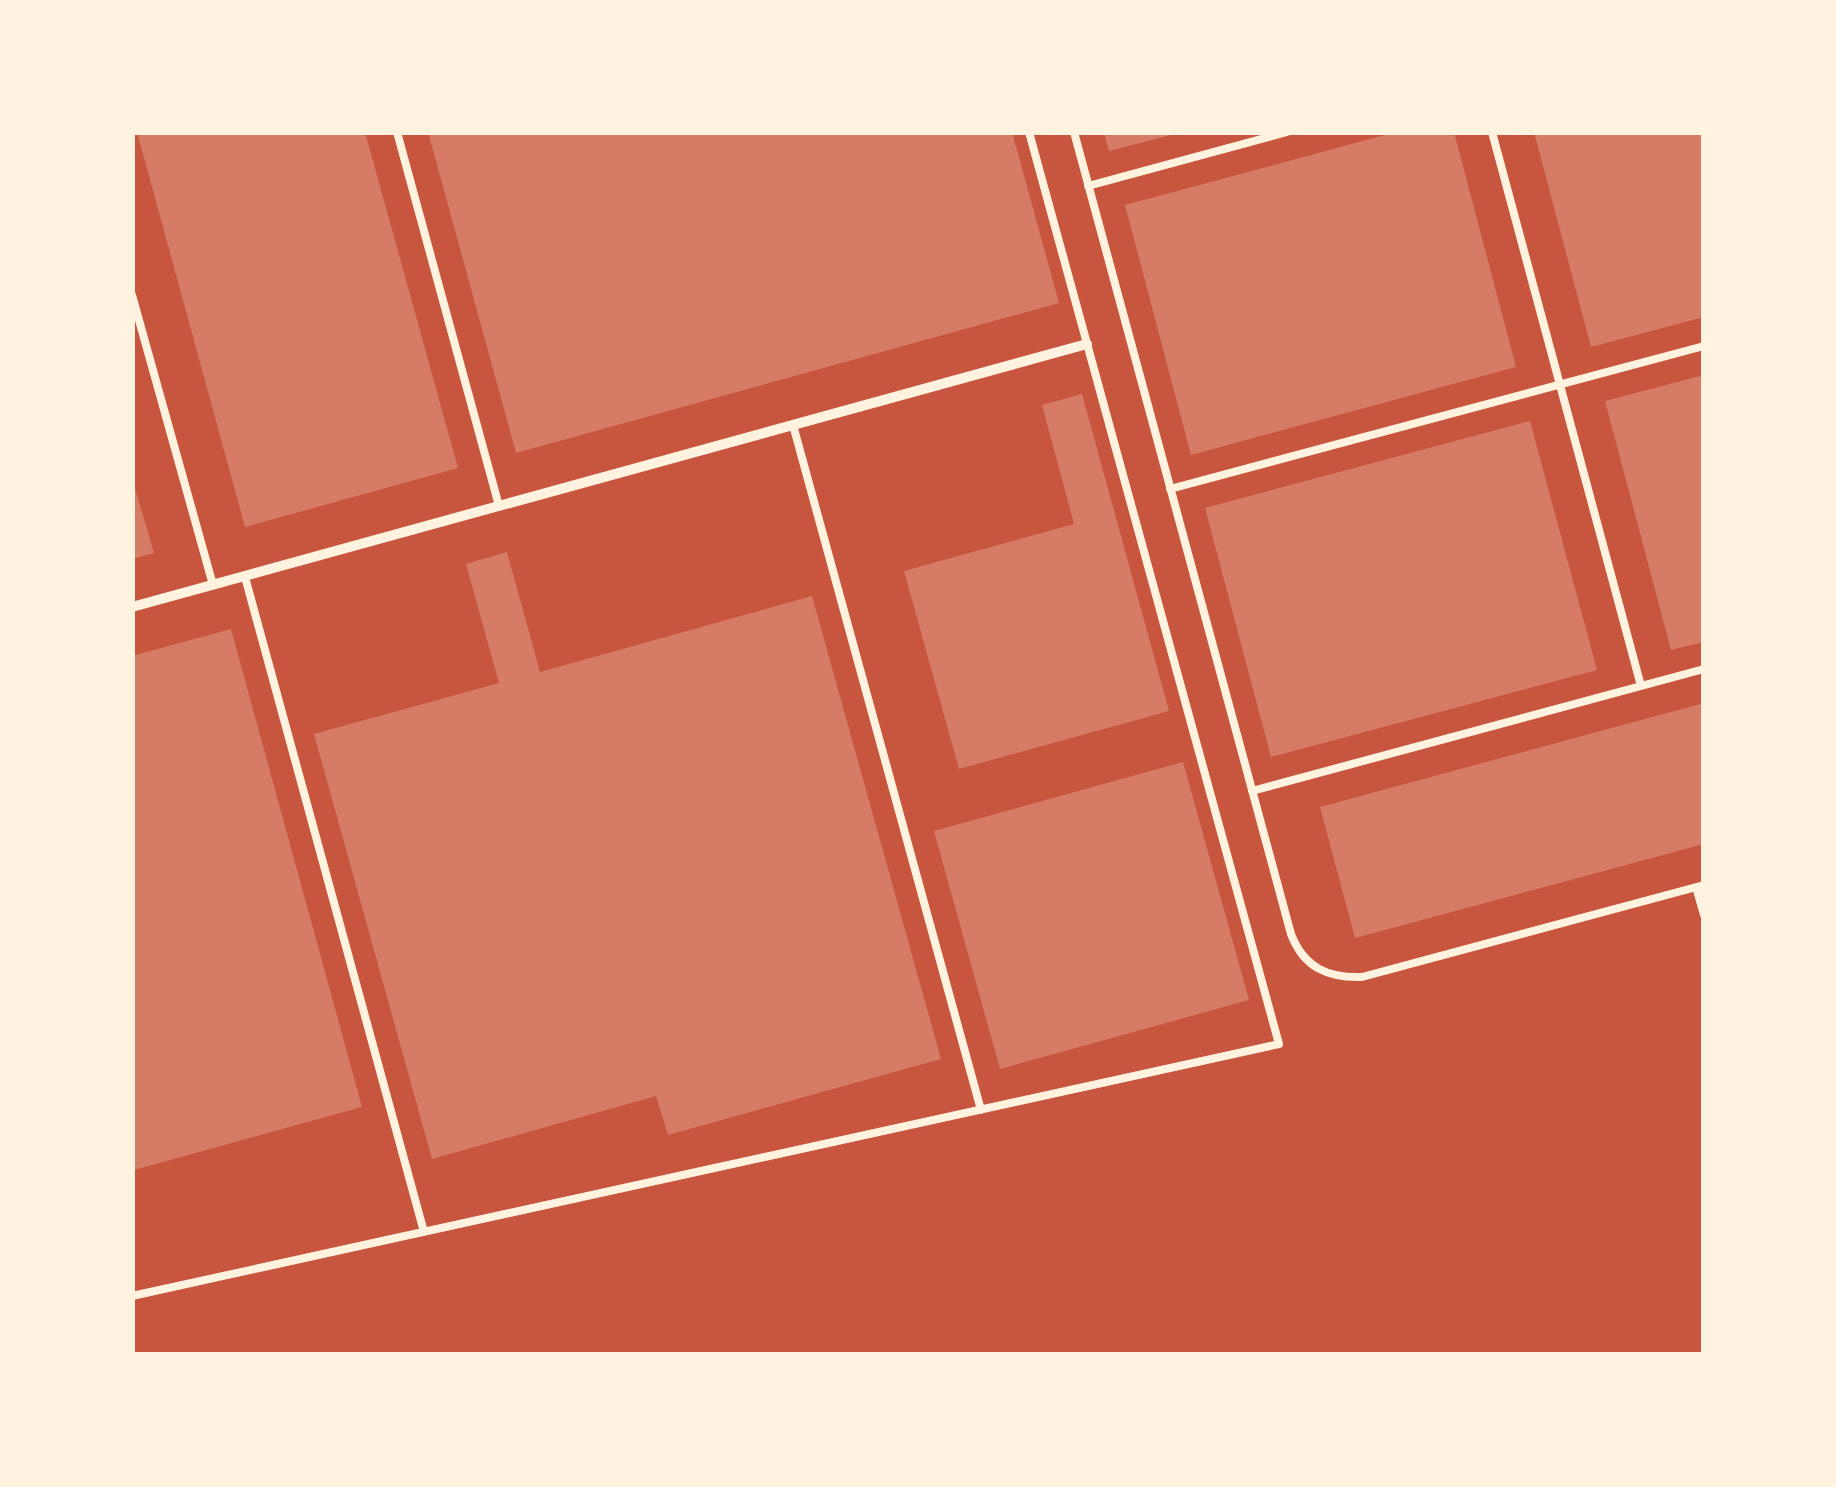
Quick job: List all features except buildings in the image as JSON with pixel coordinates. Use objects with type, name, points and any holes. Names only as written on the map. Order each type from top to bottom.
[{"type":"street","points":[[132,607],[1087,344]]},
{"type":"lane","points":[[397,132],[499,506]]},
{"type":"lane","points":[[132,1296],[1279,1044],[1029,132]]},
{"type":"lane","points":[[1074,132],[1295,945],[1317,970],[1338,978],[1362,977],[1700,886],[1704,916]]},
{"type":"lane","points":[[1088,186],[1287,132]]},
{"type":"lane","points":[[1492,132],[1641,686]]},
{"type":"lane","points":[[132,295],[212,585]]},
{"type":"lane","points":[[1170,489],[1704,346]]},
{"type":"lane","points":[[793,425],[981,1110]]},
{"type":"lane","points":[[245,576],[424,1232]]},
{"type":"lane","points":[[1252,791],[1704,669]]}]
